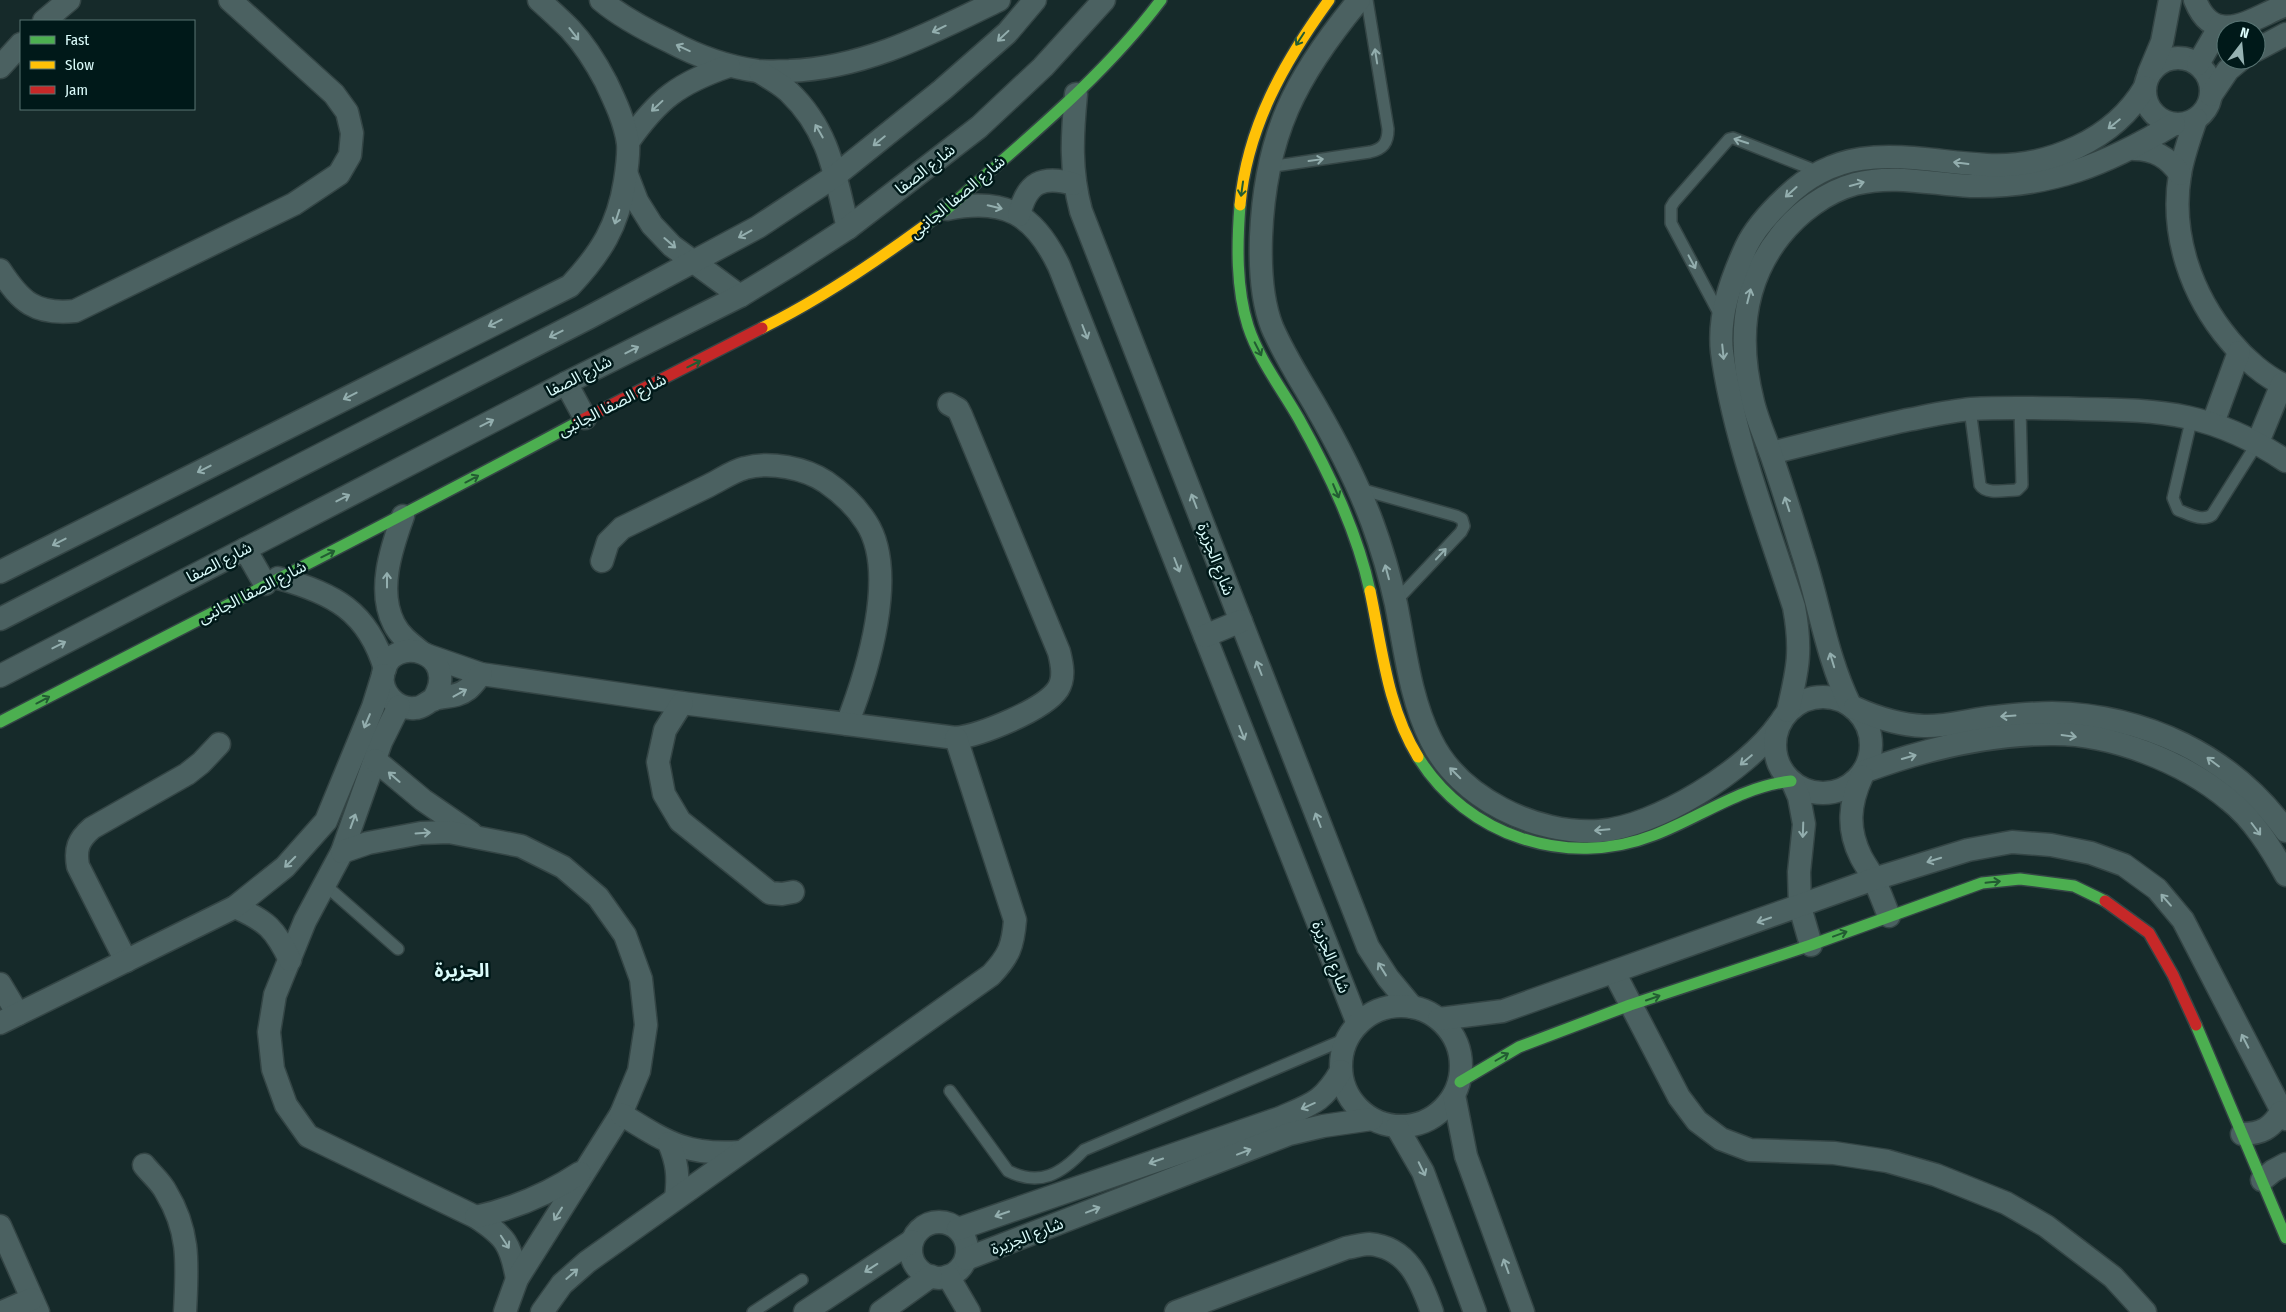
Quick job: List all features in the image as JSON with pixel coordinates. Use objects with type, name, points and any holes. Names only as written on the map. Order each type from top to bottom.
[{"type":"street","points":[[45,20],[69,0]]},
{"type":"street","points":[[0,270],[20,298],[36,308],[55,313],[74,311],[294,204],[339,174],[350,155],[352,140],[347,112],[334,94],[312,72],[230,0]]},
{"type":"street","points":[[0,572],[10,562],[570,286],[603,246],[615,224],[626,174],[628,142],[616,102],[596,64],[571,29],[539,0]]},
{"type":"street","points":[[601,0],[645,29],[686,50],[729,66],[760,72],[805,70],[850,63],[893,50],[998,0]]},
{"type":"street","points":[[0,619],[588,318],[696,262],[758,227],[835,176],[942,90],[1006,33],[1035,0]]},
{"type":"street","name":"شارع الصفا","points":[[0,676],[566,383],[740,296],[848,228],[979,127],[1043,67],[1104,0]]},
{"type":"street","name":"شارع الصفا الجانبى","points":[[0,722],[271,581],[403,516],[584,418],[795,312],[875,263],[947,209],[1076,94],[1146,20],[1162,0]]},
{"type":"street","points":[[1329,0],[1281,68],[1260,115],[1246,163],[1238,214],[1250,264],[1263,290],[1272,326],[1360,489],[1379,542],[1396,602],[1406,658],[1420,714],[1431,741],[1444,761],[1470,788],[1502,810],[1533,822],[1578,830],[1599,831],[1622,827],[1650,818],[1698,792],[1743,763],[1769,739],[1783,718],[1799,703],[1811,698],[1831,698],[1877,718],[1924,726],[1995,717],[2052,713],[2103,719],[2142,728],[2174,739],[2204,755],[2237,793],[2246,817],[2271,850],[2286,875]]},
{"type":"street","points":[[1359,0],[1327,39],[1301,79],[1279,128],[1268,167],[1262,213],[1243,299],[1251,334],[1276,384],[1319,456],[1347,517],[1376,613],[1391,690],[1402,729],[1417,758],[1463,808],[1499,830],[1541,844],[1604,849],[1648,837],[1753,788],[1792,782],[1808,791],[1828,793],[1840,790],[1862,774],[1924,753],[2018,734],[2054,733],[2100,740],[2142,751],[2185,768],[2268,806],[2286,831]]},
{"type":"street","points":[[2170,0],[2162,42],[2146,81],[2145,97],[2155,115],[2174,124],[2182,124],[2196,119]]},
{"type":"street","points":[[2195,0],[2201,12],[2209,21],[2216,24]]},
{"type":"street","points":[[2254,20],[2286,4]]},
{"type":"street","points":[[2198,64],[2216,33]]},
{"type":"street","points":[[2266,45],[2286,34]]},
{"type":"street","points":[[0,67],[20,45]]},
{"type":"street","points":[[1889,916],[1874,879],[1861,858],[1853,838],[1850,817],[1853,795],[1870,756],[1871,739],[1866,722],[1853,706],[1832,660],[1814,586],[1753,402],[1743,349],[1746,308],[1750,289],[1748,268],[1752,236],[1794,188],[1819,172],[1851,160],[1880,156],[1990,165],[2023,163],[2057,155],[2086,143],[2118,122],[2133,105],[2155,67],[2165,60],[2187,59],[2198,64],[2206,73],[2210,83],[2211,95]]},
{"type":"street","points":[[628,142],[646,115],[670,93],[698,76],[729,66]]},
{"type":"street","points":[[2228,70],[2211,95],[2208,104],[2196,119],[2180,174],[2178,205],[2180,238],[2188,269],[2200,299],[2217,327],[2239,352],[2259,369],[2284,385],[2258,442]]},
{"type":"street","points":[[760,72],[788,90],[810,115],[826,144],[848,228]]},
{"type":"street","name":"شارع الجزيرة","points":[[1076,94],[1072,140],[1074,184],[1081,211],[1368,947],[1388,978],[1412,1007]]},
{"type":"street","points":[[1811,945],[1800,907],[1799,872],[1804,824],[1799,797],[1792,782],[1781,770],[1775,755],[1774,739],[1783,718],[1798,667],[1798,629],[1794,607],[1732,407],[1722,351],[1722,320],[1728,292],[1748,268],[1770,248],[1789,224],[1828,195],[1852,185],[1878,180],[1905,179],[1969,186],[2031,184],[2090,167],[2134,149],[2174,124]]},
{"type":"street","points":[[2134,149],[2145,149],[2165,157],[2180,174]]},
{"type":"street","points":[[626,174],[637,201],[652,225],[672,246],[740,296]]},
{"type":"street","points":[[1019,215],[1024,197],[1037,183],[1056,178],[1074,184]]},
{"type":"street","name":"شارع الجزيرة","points":[[947,209],[980,204],[996,206],[1019,215],[1040,233],[1059,266],[1204,636],[1353,1031]]},
{"type":"street","points":[[570,286],[588,318]]},
{"type":"street","points":[[2202,420],[2239,352]]},
{"type":"street","points":[[1276,384],[1296,373]]},
{"type":"street","points":[[566,383],[584,418]]},
{"type":"street","points":[[0,984],[9,1019],[235,907],[285,867],[326,821],[373,707],[384,672],[390,660],[399,653],[410,650],[481,674],[682,703],[956,738],[973,736],[989,730],[1047,702],[1059,688],[1063,670],[1059,652],[961,415],[958,409],[949,404]]},
{"type":"street","points":[[1771,453],[1864,429],[1970,409],[2020,408],[2150,411],[2202,420],[2258,442],[2286,461]]},
{"type":"street","points":[[602,561],[608,542],[622,528],[746,468],[781,466],[815,475],[845,495],[867,523],[879,557],[879,599],[874,642],[863,684],[847,724]]},
{"type":"street","points":[[403,516],[392,545],[387,576],[389,609],[394,625],[406,640],[438,666],[441,677],[440,690],[433,700]]},
{"type":"street","points":[[245,549],[271,581],[308,586],[336,601],[362,621],[374,640],[384,672],[384,687],[389,698],[399,706],[417,708],[433,700],[452,698],[468,689],[481,674]]},
{"type":"street","points":[[362,621],[389,609]]},
{"type":"street","points":[[1204,636],[1240,621]]},
{"type":"street","points":[[682,703],[664,730],[658,762],[664,794],[680,821],[770,892],[782,894],[793,892]]},
{"type":"street","points":[[399,706],[385,733],[342,852],[305,921],[275,995],[270,1032],[274,1069],[286,1105],[308,1136],[476,1217],[498,1232],[512,1253],[517,1279]]},
{"type":"street","points":[[542,1312],[562,1284],[587,1262],[991,975],[1005,960],[1014,941],[1015,920],[956,738]]},
{"type":"street","points":[[126,961],[78,866],[76,852],[80,838],[92,828],[187,774],[201,764],[219,744]]},
{"type":"street","points":[[375,760],[423,800],[476,836]]},
{"type":"street","points":[[342,852],[368,843],[421,833],[449,832],[522,846],[563,867],[598,897],[625,935],[641,979],[646,1025],[639,1071],[621,1114],[517,1279],[505,1312]]},
{"type":"street","points":[[1439,1019],[1503,1011],[1800,907],[1874,879],[1968,850],[2012,842],[2051,845],[2091,853],[2124,865],[2157,889],[2183,920],[2268,1084],[2284,1109],[2275,1122],[2266,1130],[2254,1134],[2242,1134]]},
{"type":"street","points":[[1523,1312],[1466,1156],[1457,1088],[1462,1064],[1451,1032],[1439,1019],[1426,1012],[1412,1007],[1393,1006],[1374,1012],[1353,1031],[1342,1054],[1341,1071],[1345,1090],[1356,1107],[1372,1119],[1398,1126],[1414,1125],[1431,1119],[1444,1108],[1457,1088],[1519,1047],[1630,1005],[1811,945],[1982,883],[2020,880],[2074,886],[2112,904],[2149,933],[2168,966],[2206,1048],[2286,1238]]},
{"type":"street","points":[[235,907],[259,917],[278,936],[290,960]]},
{"type":"street","points":[[1614,972],[1679,1097],[1697,1121],[1721,1140],[1750,1150],[1834,1153],[1887,1162],[1945,1178],[2006,1203],[2046,1226],[2113,1277],[2145,1312]]},
{"type":"street","name":"شارع الجزيرة","points":[[958,1229],[1280,1118],[1317,1102],[1331,1088],[1341,1071]]},
{"type":"street","points":[[621,1114],[669,1143],[692,1150],[716,1154],[740,1152]]},
{"type":"street","name":"شارع الجزيرة","points":[[966,1259],[1289,1134],[1322,1126],[1372,1119]]},
{"type":"street","points":[[1398,1126],[1423,1172],[1475,1312]]},
{"type":"street","points":[[669,1143],[678,1169],[679,1178],[676,1197]]},
{"type":"street","points":[[2262,1180],[2286,1164]]},
{"type":"street","points":[[144,1165],[166,1191],[180,1220],[188,1253],[185,1312]]},
{"type":"street","points":[[476,1217],[534,1200],[560,1187],[585,1170]]},
{"type":"street","points":[[805,1312],[912,1241],[920,1228],[935,1222],[943,1222],[958,1229],[967,1243],[966,1259],[962,1267],[940,1276],[881,1312]]},
{"type":"street","points":[[0,1226],[35,1305],[2,1312]]},
{"type":"street","points":[[912,1241],[912,1259],[917,1267],[940,1276],[969,1312]]},
{"type":"street","points":[[1176,1312],[1346,1248],[1368,1244],[1390,1249],[1409,1262],[1421,1282],[1432,1312]]},
{"type":"lane","points":[[1268,167],[1370,152],[1383,147],[1386,142],[1388,129],[1367,0]]},
{"type":"lane","points":[[1722,320],[1671,223],[1670,207],[1729,139],[1737,138],[1819,172]]},
{"type":"lane","points":[[1970,409],[1980,485],[1988,491],[2017,490],[2022,485],[2020,408]]},
{"type":"lane","points":[[2202,420],[2173,498],[2178,510],[2202,518],[2212,515],[2258,442]]},
{"type":"lane","points":[[1360,489],[1462,519],[1464,526],[1461,532],[1396,602]]},
{"type":"lane","points":[[324,884],[398,949]]},
{"type":"lane","points":[[950,1091],[1008,1172],[1022,1178],[1046,1177],[1068,1167],[1084,1150],[1353,1031]]},
{"type":"lane","points":[[753,1312],[802,1280]]},
{"type":"traffic: fast","points":[[927,224],[947,209],[1059,110],[1113,57],[1161,0]]},
{"type":"traffic: fast","points":[[1240,205],[1238,266],[1241,297],[1248,326],[1258,351],[1299,419],[1331,481],[1358,546],[1370,591]]},
{"type":"traffic: fast","points":[[0,722],[362,536],[578,422]]},
{"type":"traffic: fast","points":[[1418,757],[1439,784],[1463,807],[1491,825],[1522,838],[1554,846],[1587,848],[1621,845],[1671,828],[1755,789],[1791,781]]},
{"type":"traffic: fast","points":[[1460,1082],[1519,1047],[1630,1005],[1811,945],[1982,883],[2020,879],[2074,886],[2105,901]]},
{"type":"traffic: fast","points":[[2196,1025],[2286,1238]]},
{"type":"traffic: slow","points":[[1240,205],[1244,176],[1251,149],[1259,122],[1270,96],[1297,47],[1329,0]]},
{"type":"traffic: slow","points":[[762,328],[847,280],[927,224]]},
{"type":"traffic: slow","points":[[1370,591],[1392,697],[1399,718],[1418,757]]},
{"type":"traffic: jam","points":[[578,422],[762,328]]},
{"type":"traffic: jam","points":[[2105,901],[2149,933],[2173,975],[2196,1025]]},
{"type":"district","name":"الجزيرة","points":[[462,970]]}]
